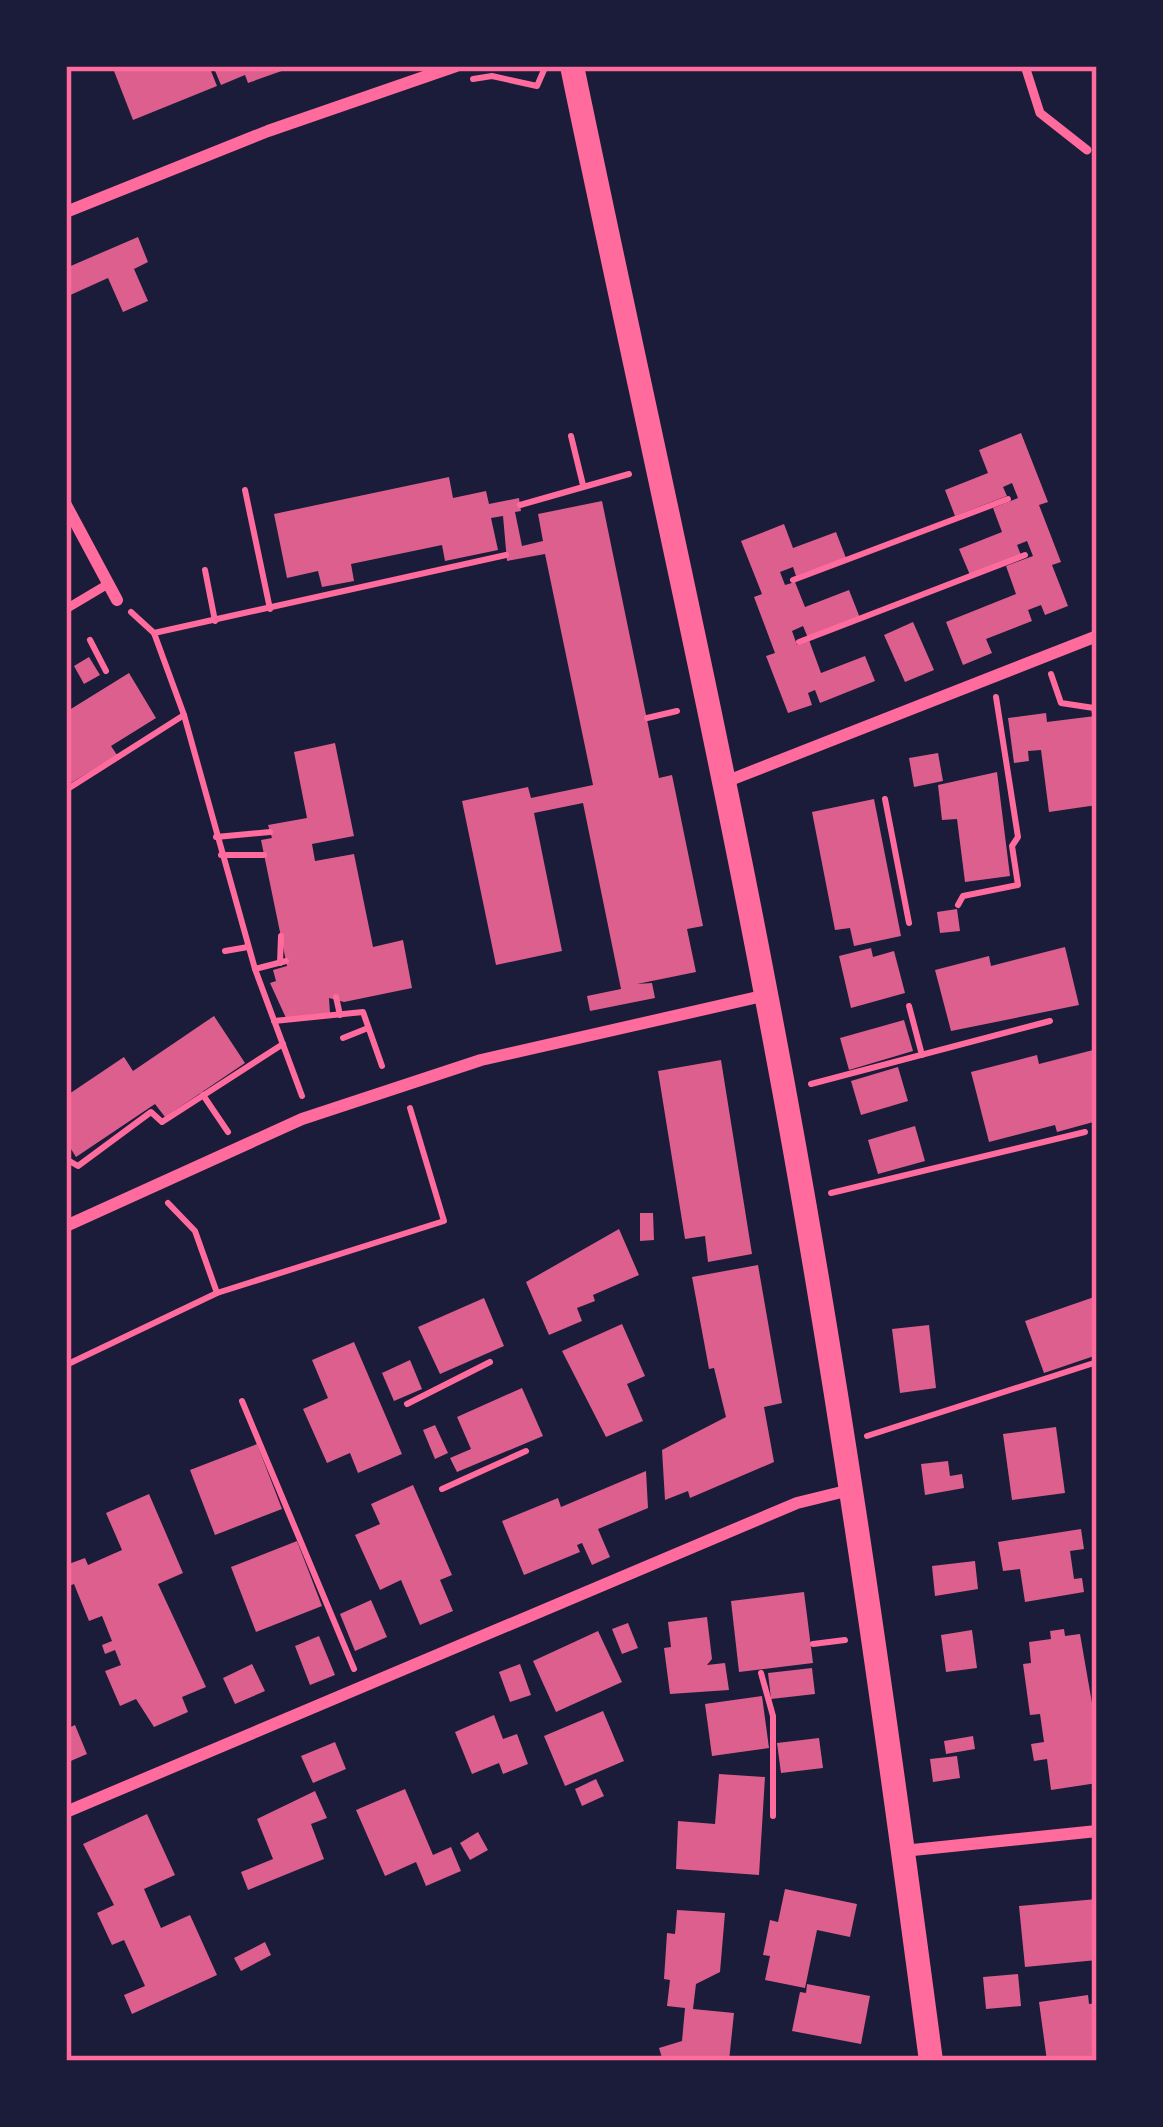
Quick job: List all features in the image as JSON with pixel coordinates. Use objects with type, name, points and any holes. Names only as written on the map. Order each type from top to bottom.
[{"type":"main road","points":[[572,66],[724,782],[804,1196],[844,1441],[931,2061]]},
{"type":"street","points":[[66,212],[268,131],[456,66]]},
{"type":"street","points":[[66,505],[117,600]]},
{"type":"street","points":[[724,782],[1097,636]]},
{"type":"street","points":[[66,1226],[302,1118],[481,1060],[766,994]]},
{"type":"street","points":[[66,1812],[797,1503],[851,1490]]},
{"type":"street","points":[[904,1851],[1097,1831]]},
{"type":"lane","points":[[1025,66],[1040,112],[1087,149]]},
{"type":"lane","points":[[66,609],[108,584]]},
{"type":"path","points":[[572,436],[583,486]]},
{"type":"path","points":[[520,505],[656,467]]},
{"type":"path","points":[[245,490],[270,609]]},
{"type":"path","points":[[793,580],[1008,499]]},
{"type":"path","points":[[302,1118],[295,1100],[305,1095],[255,969],[184,715],[154,633],[506,555]]},
{"type":"path","points":[[799,642],[1025,555]]},
{"type":"path","points":[[205,570],[215,621]]},
{"type":"path","points":[[90,640],[98,664],[106,671]]},
{"type":"path","points":[[1045,656],[1061,703],[1094,708],[1097,724]]},
{"type":"path","points":[[958,905],[963,896],[1018,886],[1012,846],[1018,837],[993,676]]},
{"type":"path","points":[[647,718],[677,711]]},
{"type":"path","points":[[66,790],[184,715]]},
{"type":"path","points":[[885,799],[909,922]]},
{"type":"path","points":[[216,837],[270,832]]},
{"type":"path","points":[[221,855],[264,855]]},
{"type":"path","points":[[255,969],[283,962],[281,936]]},
{"type":"path","points":[[225,951],[248,947]]},
{"type":"path","points":[[336,997],[340,1015]]},
{"type":"path","points":[[909,1006],[922,1055]]},
{"type":"path","points":[[274,1021],[363,1012],[382,1066]]},
{"type":"path","points":[[784,1091],[1050,1021]]},
{"type":"path","points":[[343,1038],[368,1028]]},
{"type":"path","points":[[66,1160],[78,1166],[151,1112],[162,1122],[283,1044]]},
{"type":"path","points":[[66,1365],[217,1293],[444,1221],[403,1086]]},
{"type":"path","points":[[203,1095],[239,1148]]},
{"type":"path","points":[[804,1196],[1085,1132]]},
{"type":"path","points":[[152,1186],[195,1231],[217,1293]]},
{"type":"path","points":[[844,1441],[890,1432],[1097,1361]]},
{"type":"path","points":[[407,1404],[490,1362]]},
{"type":"path","points":[[242,1401],[361,1687]]},
{"type":"path","points":[[442,1489],[526,1450]]},
{"type":"path","points":[[761,1673],[773,1716],[772,1816]]},
{"type":"building","points":[[126,66],[209,66],[217,86],[133,120],[114,71]]},
{"type":"building","points":[[213,66],[293,67],[248,83],[245,75],[221,85]]},
{"type":"building","points":[[138,237],[148,262],[134,269],[148,301],[123,312],[108,278],[66,297],[66,268]]},
{"type":"building","points":[[1021,433],[1048,502],[1039,505],[1061,562],[1052,565],[1068,606],[1045,615],[1041,605],[1028,610],[1032,621],[986,639],[992,653],[963,665],[946,622],[1016,594],[1006,566],[1033,556],[1027,541],[1017,545],[1021,555],[970,575],[959,549],[1002,532],[993,508],[1018,498],[1012,483],[1003,487],[1007,496],[955,516],[945,490],[988,473],[979,450]]},
{"type":"building","points":[[449,477],[453,498],[486,491],[489,504],[519,498],[521,511],[515,512],[522,546],[543,541],[538,514],[602,501],[659,778],[672,775],[703,926],[687,929],[696,972],[637,984],[652,983],[655,998],[590,1011],[587,996],[621,989],[583,803],[534,813],[562,951],[496,965],[462,801],[528,787],[531,798],[593,785],[545,554],[507,561],[503,516],[491,518],[498,550],[445,561],[442,545],[351,564],[354,581],[322,587],[318,571],[287,578],[274,514]]},
{"type":"building","points":[[784,524],[793,548],[836,532],[846,558],[796,576],[793,567],[780,572],[785,585],[795,582],[805,607],[849,590],[860,618],[808,638],[803,626],[792,631],[797,645],[809,640],[821,673],[865,656],[875,681],[820,703],[815,690],[808,693],[812,705],[788,713],[766,656],[775,653],[754,597],[762,594],[741,541]]},
{"type":"building","points":[[913,622],[934,670],[905,682],[884,635]]},
{"type":"building","points":[[89,657],[100,675],[84,684],[74,666]]},
{"type":"building","points":[[129,673],[156,718],[111,746],[117,755],[66,786],[66,712]]},
{"type":"building","points":[[1046,713],[1047,722],[1095,716],[1097,805],[1049,812],[1041,750],[1028,751],[1029,761],[1014,763],[1008,718]]},
{"type":"building","points":[[335,743],[354,836],[312,844],[315,861],[354,854],[373,947],[403,940],[412,988],[344,1002],[329,998],[330,1013],[286,1018],[270,983],[276,981],[273,970],[287,966],[261,840],[272,838],[268,825],[307,818],[294,752]]},
{"type":"building","points":[[938,753],[943,781],[914,787],[909,758]]},
{"type":"building","points":[[997,772],[1010,876],[965,882],[957,819],[942,820],[938,785]]},
{"type":"building","points":[[874,799],[901,936],[854,946],[850,928],[835,930],[812,812]]},
{"type":"building","points":[[957,909],[960,931],[940,933],[937,912]]},
{"type":"building","points":[[1065,947],[1079,1005],[951,1031],[935,970],[989,956],[991,966]]},
{"type":"building","points":[[871,948],[873,957],[894,951],[905,993],[851,1008],[839,956]]},
{"type":"building","points":[[214,1016],[245,1063],[165,1117],[155,1104],[76,1157],[66,1141],[66,1096],[124,1057],[133,1071]]},
{"type":"building","points":[[904,1020],[913,1051],[849,1070],[840,1038]]},
{"type":"building","points":[[1097,1049],[1097,1121],[1057,1132],[1055,1125],[989,1142],[971,1072],[1037,1055],[1039,1064]]},
{"type":"building","points":[[721,1060],[752,1254],[708,1262],[705,1236],[685,1239],[658,1071]]},
{"type":"building","points":[[898,1067],[908,1101],[861,1115],[851,1081]]},
{"type":"building","points":[[915,1126],[925,1161],[878,1174],[868,1140]]},
{"type":"building","points":[[640,1213],[653,1213],[654,1240],[640,1241]]},
{"type":"building","points":[[619,1229],[639,1275],[593,1295],[595,1301],[577,1308],[582,1321],[549,1335],[526,1282]]},
{"type":"building","points":[[758,1265],[782,1403],[764,1407],[774,1462],[690,1498],[688,1491],[665,1500],[662,1450],[726,1417],[714,1368],[709,1369],[692,1277]]},
{"type":"building","points":[[1097,1296],[1097,1355],[1044,1373],[1025,1321]]},
{"type":"building","points":[[484,1298],[504,1346],[440,1374],[418,1327]]},
{"type":"building","points":[[622,1324],[645,1376],[627,1384],[643,1421],[606,1437],[562,1351]]},
{"type":"building","points":[[929,1325],[936,1388],[900,1393],[892,1329]]},
{"type":"building","points":[[354,1342],[402,1454],[358,1473],[350,1453],[327,1463],[303,1409],[328,1398],[312,1360]]},
{"type":"building","points":[[410,1360],[422,1389],[394,1401],[382,1373]]},
{"type":"building","points":[[522,1388],[543,1436],[457,1472],[450,1458],[471,1449],[457,1417]]},
{"type":"building","points":[[435,1425],[448,1453],[435,1459],[423,1430]]},
{"type":"building","points":[[1056,1427],[1065,1493],[1012,1500],[1003,1434]]},
{"type":"building","points":[[257,1444],[282,1509],[215,1535],[190,1470]]},
{"type":"building","points":[[948,1461],[950,1476],[962,1474],[964,1488],[925,1495],[921,1464]]},
{"type":"building","points":[[646,1471],[648,1508],[598,1529],[610,1557],[592,1565],[582,1543],[577,1545],[580,1552],[524,1575],[502,1521],[558,1498],[561,1507]]},
{"type":"building","points":[[413,1485],[452,1575],[440,1580],[453,1611],[420,1625],[401,1580],[380,1590],[355,1535],[380,1524],[371,1504]]},
{"type":"building","points":[[149,1494],[183,1573],[158,1584],[206,1687],[182,1697],[188,1712],[154,1727],[136,1699],[120,1706],[105,1671],[121,1665],[115,1650],[105,1654],[102,1645],[112,1641],[102,1616],[89,1621],[74,1584],[66,1587],[66,1565],[85,1558],[88,1565],[122,1550],[106,1513]]},
{"type":"building","points":[[1081,1529],[1084,1549],[1070,1551],[1074,1579],[1082,1578],[1084,1592],[1025,1602],[1020,1569],[1003,1571],[998,1542]]},
{"type":"building","points":[[297,1541],[322,1606],[256,1632],[231,1567]]},
{"type":"building","points":[[975,1561],[978,1589],[935,1596],[932,1566]]},
{"type":"building","points":[[804,1592],[813,1663],[739,1672],[731,1601]]},
{"type":"building","points":[[371,1600],[387,1637],[355,1651],[340,1614]]},
{"type":"building","points":[[707,1617],[712,1659],[707,1665],[725,1663],[729,1690],[670,1694],[664,1648],[671,1647],[668,1622]]},
{"type":"building","points":[[628,1623],[638,1648],[622,1654],[612,1629]]},
{"type":"building","points":[[1064,1629],[1065,1636],[1080,1634],[1097,1732],[1097,1783],[1051,1790],[1047,1759],[1034,1761],[1031,1744],[1044,1742],[1040,1714],[1030,1715],[1023,1664],[1031,1663],[1029,1642],[1051,1639],[1050,1631]]},
{"type":"building","points":[[972,1630],[977,1668],[946,1672],[941,1635]]},
{"type":"building","points":[[598,1631],[622,1682],[556,1712],[533,1661]]},
{"type":"building","points":[[319,1636],[335,1675],[310,1685],[295,1646]]},
{"type":"building","points":[[252,1664],[265,1691],[235,1704],[223,1678]]},
{"type":"building","points":[[520,1664],[531,1695],[510,1702],[499,1672]]},
{"type":"building","points":[[812,1668],[815,1694],[771,1699],[768,1673]]},
{"type":"building","points":[[762,1696],[769,1748],[712,1756],[705,1704]]},
{"type":"building","points":[[603,1711],[624,1761],[565,1786],[544,1736]]},
{"type":"building","points":[[494,1715],[503,1739],[517,1734],[528,1764],[503,1774],[499,1763],[472,1774],[455,1732]]},
{"type":"building","points":[[75,1725],[87,1754],[66,1763],[66,1729]]},
{"type":"building","points":[[973,1736],[975,1749],[946,1754],[944,1741]]},
{"type":"building","points":[[819,1738],[823,1768],[781,1773],[777,1743]]},
{"type":"building","points":[[335,1742],[346,1769],[313,1783],[301,1756]]},
{"type":"building","points":[[957,1756],[960,1778],[933,1782],[930,1759]]},
{"type":"building","points":[[719,1774],[765,1777],[759,1875],[676,1869],[678,1821],[715,1824]]},
{"type":"building","points":[[596,1779],[604,1796],[582,1806],[575,1789]]},
{"type":"building","points":[[405,1789],[433,1855],[451,1847],[461,1871],[426,1886],[416,1862],[385,1876],[356,1810]]},
{"type":"building","points":[[315,1791],[327,1818],[311,1824],[324,1859],[248,1890],[241,1872],[273,1859],[257,1819]]},
{"type":"building","points":[[147,1814],[175,1875],[144,1889],[161,1928],[190,1915],[217,1975],[132,2014],[124,1995],[145,1986],[124,1940],[112,1945],[97,1913],[114,1905],[83,1844]]},
{"type":"building","points":[[478,1832],[488,1850],[470,1860],[460,1843]]},
{"type":"building","points":[[785,1889],[857,1904],[850,1937],[817,1930],[805,1988],[765,1980],[770,1956],[763,1955],[770,1920],[778,1922]]},
{"type":"building","points":[[1097,1899],[1097,1960],[1025,1967],[1019,1906]]},
{"type":"building","points":[[677,1910],[725,1913],[720,1972],[696,1984],[693,2009],[734,2013],[729,2061],[663,2061],[659,2048],[682,2041],[685,2008],[667,2006],[670,1980],[664,1979],[667,1933],[675,1934]]},
{"type":"building","points":[[265,1942],[271,1955],[241,1971],[234,1958]]},
{"type":"building","points":[[1018,1974],[1021,2006],[986,2009],[983,1977]]},
{"type":"building","points":[[807,1984],[870,1996],[861,2044],[792,2031],[800,1992],[806,1993]]},
{"type":"building","points":[[1088,1995],[1089,2004],[1097,2003],[1097,2061],[1047,2061],[1039,2002]]}]
